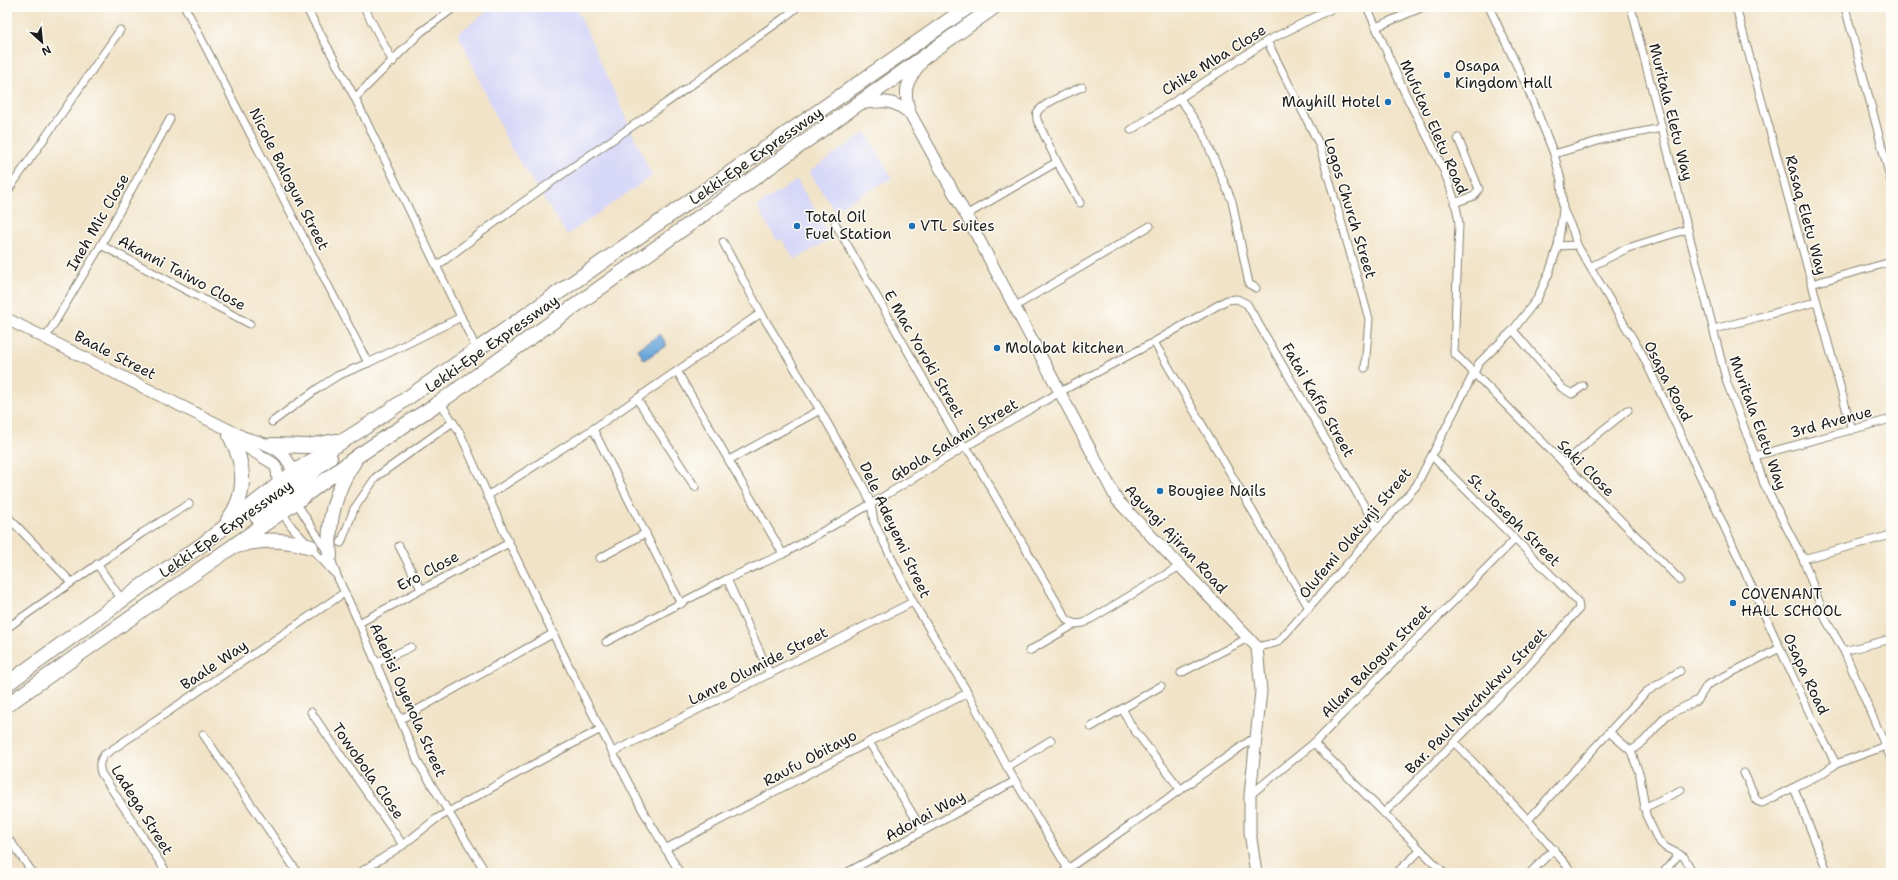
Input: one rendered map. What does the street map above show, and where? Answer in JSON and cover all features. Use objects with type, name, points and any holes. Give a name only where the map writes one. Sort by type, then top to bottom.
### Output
[{"type":"highway","name":"Lekki-Epe Expressway","points":[[294,472],[373,422],[968,7]]},
{"type":"highway","name":"Lekki-Epe Expressway","points":[[7,705],[281,511],[296,495],[440,402],[994,7]]},
{"type":"highway","points":[[296,495],[321,464],[406,405],[416,392]]},
{"type":"highway","points":[[272,445],[308,446],[324,444],[344,439],[373,422]]},
{"type":"highway","points":[[203,544],[225,524],[236,510],[240,498],[242,486],[241,462],[230,436]]},
{"type":"highway","points":[[330,556],[330,527],[337,495],[345,475],[359,455]]},
{"type":"highway","points":[[126,621],[143,602],[271,506],[279,489],[294,472]]},
{"type":"highway","name":"Lekki-Epe Expressway","points":[[7,684],[122,600],[279,489]]},
{"type":"highway","points":[[217,556],[236,546],[253,541],[271,540],[311,547]]},
{"type":"street","name":"Nicole Balogun Street","points":[[185,7],[368,363]]},
{"type":"street","points":[[306,7],[355,98],[477,350]]},
{"type":"street","points":[[364,7],[393,62]]},
{"type":"street","points":[[355,98],[393,62],[404,47],[421,32],[455,7]]},
{"type":"street","points":[[437,266],[553,181],[784,18],[797,7]]},
{"type":"street","name":"Chike Mba Close","points":[[1131,130],[1267,40],[1335,7]]},
{"type":"street","name":"Mufutau Eletu Road","points":[[1367,7],[1404,91],[1445,174],[1454,203],[1459,223],[1454,353],[1474,372]]},
{"type":"street","points":[[1376,28],[1423,7]]},
{"type":"street","name":"Osapa Road","points":[[1489,7],[1528,89],[1554,154],[1561,180],[1563,209],[1573,231],[1577,245],[1642,354],[1810,714],[1836,764]]},
{"type":"street","name":"Muritala Eletu Way","points":[[1631,7],[1727,383],[1756,456],[1764,484],[1803,560],[1826,620],[1844,651],[1888,744],[1891,760]]},
{"type":"street","name":"Rasaq Eletu Way","points":[[1736,7],[1852,430]]},
{"type":"street","points":[[1845,7],[1891,181]]},
{"type":"street","points":[[7,191],[120,30]]},
{"type":"street","name":"Logos Church Street","points":[[1267,40],[1319,144],[1369,319],[1364,368]]},
{"type":"street","points":[[911,115],[905,100],[909,82],[914,72],[932,51]]},
{"type":"street","points":[[1080,202],[1057,162],[1037,120],[1036,113],[1040,108],[1050,102],[1082,87]]},
{"type":"street","points":[[1179,97],[1202,131],[1232,202],[1249,284],[1256,288]]},
{"type":"street","points":[[859,104],[881,100],[891,102],[900,105],[911,115]]},
{"type":"street","name":"Agungi Ajiran Road","points":[[911,115],[966,215],[1117,500],[1257,648]]},
{"type":"street","name":"Ineh Mic Close","points":[[46,337],[101,245],[170,119]]},
{"type":"street","points":[[1554,154],[1605,139],[1662,128]]},
{"type":"street","points":[[1454,203],[1474,196],[1479,189],[1458,138]]},
{"type":"street","points":[[966,215],[1057,162]]},
{"type":"street","name":"Olufemi Olatunji Street","points":[[1257,648],[1275,643],[1309,608],[1377,528],[1398,508],[1416,486],[1479,363],[1513,330],[1537,299],[1549,274],[1558,246],[1563,209]]},
{"type":"street","name":"E Mac Yoroki Street","points":[[835,223],[956,436],[971,454],[1067,620],[1075,624]]},
{"type":"street","points":[[1014,307],[1150,226]]},
{"type":"street","points":[[1590,268],[1628,248],[1688,229]]},
{"type":"street","name":"Dele Adeyemi Street","points":[[723,242],[761,313],[820,410],[871,504],[874,522],[913,602],[968,693],[1065,871]]},
{"type":"street","name":"Akanni Taiwo Close","points":[[101,245],[250,324]]},
{"type":"street","points":[[1558,246],[1577,245]]},
{"type":"street","points":[[1811,284],[1891,262]]},
{"type":"street","name":"Fatai Kaffo Street","points":[[1226,300],[1237,299],[1247,304],[1377,528]]},
{"type":"street","name":"Gbola Salami Street","points":[[606,642],[727,579],[783,554],[871,504],[1060,392],[1154,342],[1226,300]]},
{"type":"street","points":[[1714,329],[1816,302]]},
{"type":"street","points":[[487,496],[594,429],[761,313]]},
{"type":"street","points":[[272,422],[337,376],[368,363],[461,317]]},
{"type":"street","name":"Baale Street","points":[[7,318],[208,419]]},
{"type":"street","points":[[1513,330],[1562,388],[1572,394],[1583,386]]},
{"type":"street","points":[[1154,342],[1309,608]]},
{"type":"street","points":[[677,371],[783,554]]},
{"type":"street","name":"Saki Close","points":[[1474,372],[1680,580]]},
{"type":"street","points":[[637,399],[695,487]]},
{"type":"street","points":[[440,402],[460,433],[509,543],[601,729],[676,872]]},
{"type":"street","points":[[729,460],[820,410]]},
{"type":"street","points":[[1564,464],[1594,437],[1628,410]]},
{"type":"street","points":[[208,419],[230,436],[274,464],[277,470],[281,511],[292,527],[337,576]]},
{"type":"street","points":[[208,419],[244,437],[272,445],[282,454],[294,472],[296,495]]},
{"type":"street","name":"3rd Avenue","points":[[1756,456],[1891,419]]},
{"type":"street","points":[[342,543],[354,509],[376,477],[453,422]]},
{"type":"street","points":[[594,429],[681,604]]},
{"type":"street","name":"St. Joseph Street","points":[[1432,456],[1578,602]]},
{"type":"street","name":"Adebisi Oyenola Street","points":[[296,495],[330,556],[344,593],[359,624],[419,764],[486,873]]},
{"type":"street","points":[[7,628],[97,564],[165,518],[189,504]]},
{"type":"street","points":[[7,516],[71,582]]},
{"type":"street","points":[[600,558],[646,533]]},
{"type":"street","points":[[1803,560],[1891,535]]},
{"type":"street","name":"Allan Balogun Street","points":[[1250,795],[1314,743],[1514,539]]},
{"type":"street","name":"Ero Close","points":[[359,624],[421,589],[509,543]]},
{"type":"street","points":[[399,546],[421,589]]},
{"type":"street","points":[[97,564],[122,600]]},
{"type":"street","points":[[1029,651],[1075,624],[1084,624],[1180,566]]},
{"type":"street","points":[[727,579],[770,674]]},
{"type":"street","name":"Baale Way","points":[[100,760],[123,742],[344,593]]},
{"type":"street","name":"Lanre Olumide Street","points":[[613,752],[913,602]]},
{"type":"street","name":"Bar. Paul Nwchukwu Street","points":[[1384,813],[1455,743],[1574,615],[1579,609],[1578,602]]},
{"type":"street","points":[[400,719],[554,633]]},
{"type":"street","points":[[1181,673],[1248,638]]},
{"type":"street","points":[[1844,651],[1891,639]]},
{"type":"street","points":[[376,663],[411,647]]},
{"type":"street","points":[[1254,872],[1250,832],[1250,795],[1261,691],[1257,648]]},
{"type":"street","points":[[1631,751],[1644,741],[1666,716],[1698,700],[1707,685],[1780,648]]},
{"type":"street","points":[[1528,820],[1646,692],[1680,671]]},
{"type":"street","points":[[1091,727],[1123,710],[1161,686]]},
{"type":"street","name":"Raufu Obitayo","points":[[665,849],[869,742],[968,693]]},
{"type":"street","points":[[1123,710],[1132,727],[1180,790]]},
{"type":"street","name":"Towobola Close","points":[[312,712],[403,845]]},
{"type":"street","points":[[360,873],[403,845],[436,819],[532,765],[601,729]]},
{"type":"street","points":[[1608,732],[1631,751],[1640,776],[1644,808],[1658,840],[1665,847],[1684,857],[1693,873]]},
{"type":"street","points":[[203,734],[298,873]]},
{"type":"street","points":[[1065,871],[1255,737]]},
{"type":"street","points":[[1007,767],[1051,740]]},
{"type":"street","points":[[869,742],[923,831]]},
{"type":"street","points":[[1314,743],[1444,873]]},
{"type":"street","points":[[1455,743],[1528,820],[1573,873]]},
{"type":"street","points":[[1744,773],[1757,801],[1762,803],[1794,788],[1836,764],[1888,744]]},
{"type":"street","name":"Ladega Street","points":[[100,760],[99,766],[101,773],[167,873]]},
{"type":"street","name":"Adonai Way","points":[[846,873],[1015,781]]},
{"type":"street","points":[[1794,788],[1828,873]]},
{"type":"street","points":[[1644,808],[1681,790]]},
{"type":"street","points":[[11,842],[33,873]]},
{"type":"street","points":[[1530,873],[1554,849]]},
{"type":"street","points":[[1396,873],[1421,850]]},
{"type":"street","points":[[1663,873],[1679,854]]},
{"type":"shaded area","points":[[493,7],[576,7],[652,176],[567,235],[510,147],[458,33]]},
{"type":"shaded area","points":[[866,132],[892,178],[834,210],[809,172]]},
{"type":"shaded area","name":"Total Oil Fuel Station","points":[[797,180],[832,238],[794,260],[782,239],[777,241],[757,206]]},
{"type":"water","points":[[660,334],[667,345],[644,360],[638,349]]},
{"type":"place","name":"Osapa Kingdom Hall","points":[[1447,75]]},
{"type":"place","name":"Mayhill Hotel","points":[[1388,102]]},
{"type":"place","name":"Total Oil Fuel Station","points":[[797,226]]},
{"type":"place","name":"VTL Suites","points":[[912,226]]},
{"type":"place","name":"Molabat kitchen","points":[[997,348]]},
{"type":"place","name":"Bougiee Nails","points":[[1160,491]]},
{"type":"place","name":"COVENANT HALL SCHOOL","points":[[1733,603]]}]
